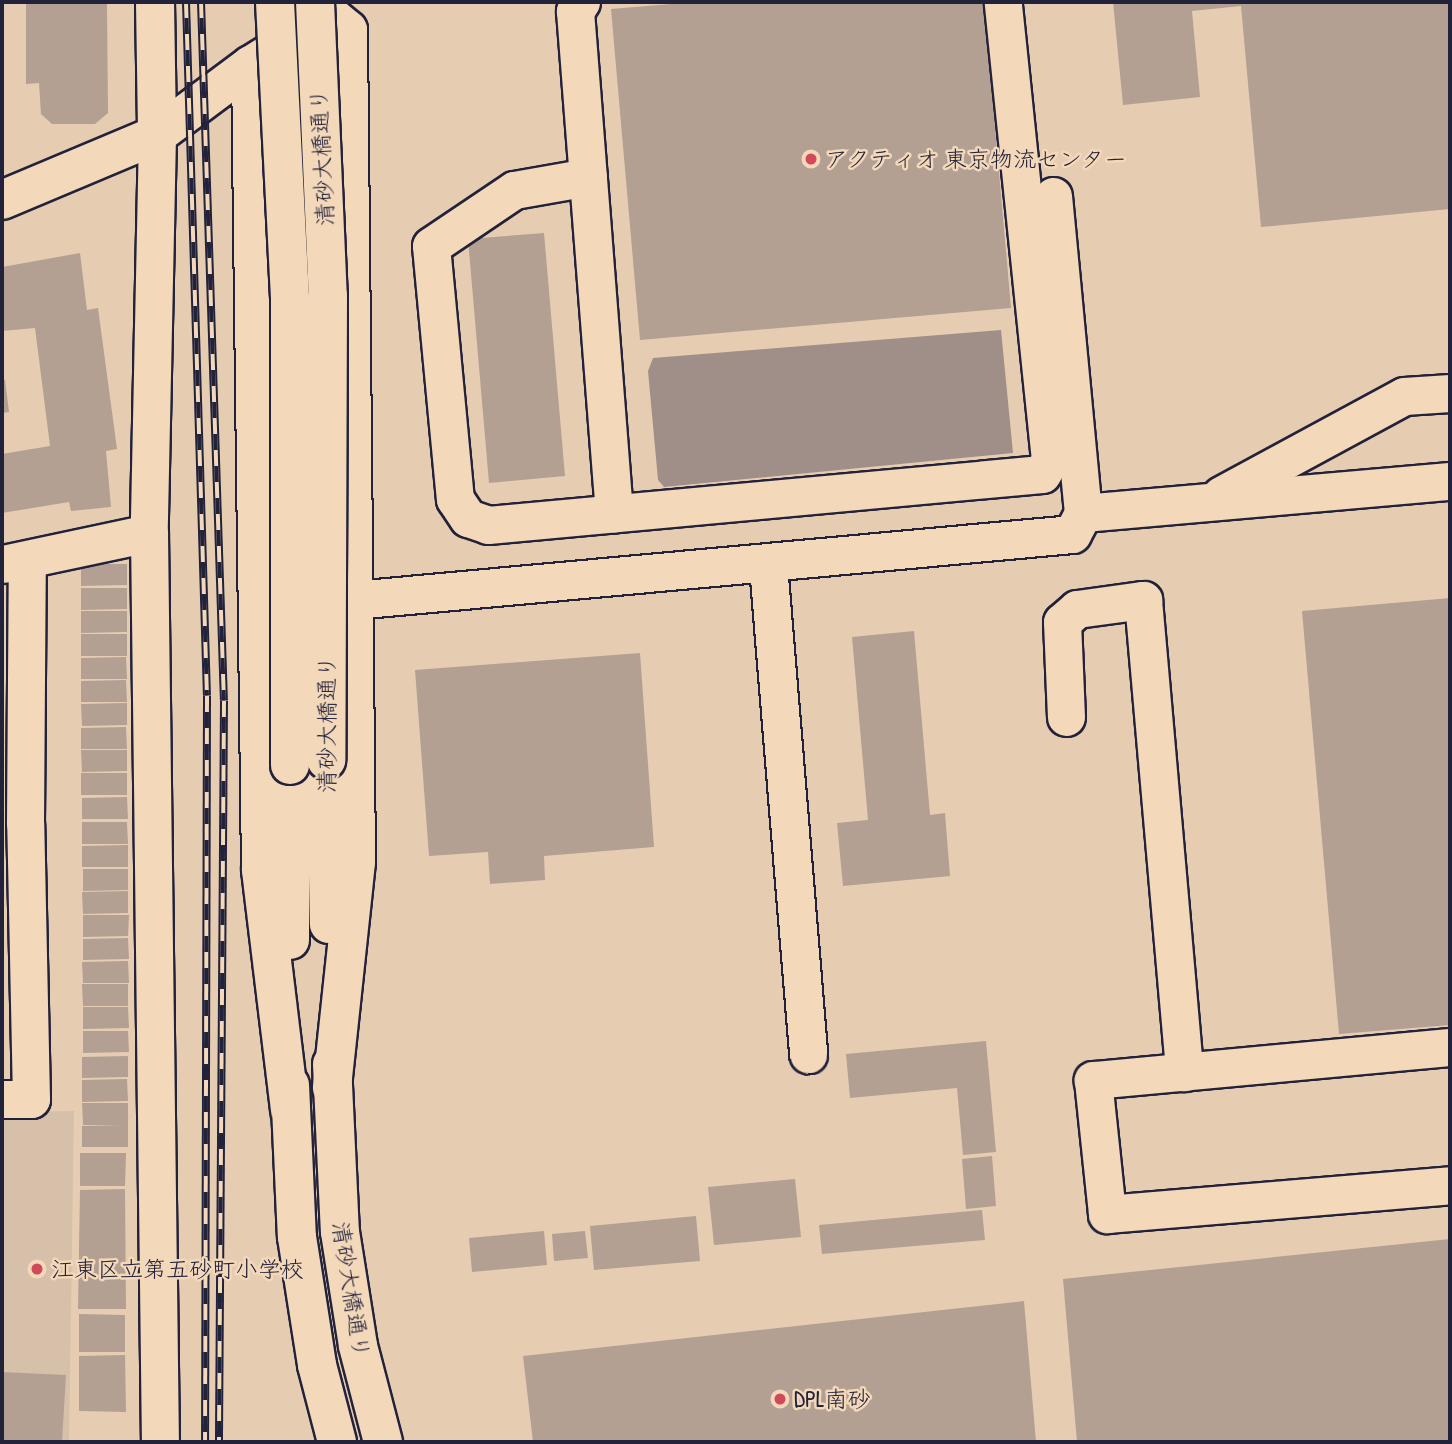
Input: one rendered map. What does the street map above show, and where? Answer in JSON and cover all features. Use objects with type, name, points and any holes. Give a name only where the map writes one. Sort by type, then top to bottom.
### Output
[{"type":"main road","points":[[155,2],[157,135]]},
{"type":"main road","name":"清砂大橋通り","points":[[275,2],[290,298],[308,763],[340,1232],[358,1346],[383,1442]]},
{"type":"main road","name":"清砂大橋通り","points":[[315,2],[328,296],[290,1110],[297,1237],[317,1365],[337,1442]]},
{"type":"main road","points":[[2,200],[157,135],[251,65],[318,23],[335,19],[348,30],[356,862],[332,1088]]},
{"type":"main road","points":[[251,65],[261,870],[290,1110]]},
{"type":"street","points":[[581,2],[575,10],[614,513]]},
{"type":"street","points":[[588,177],[514,190],[431,246],[454,499],[468,519],[488,525],[1042,474],[1050,460],[1003,2]]},
{"type":"street","points":[[157,135],[149,533],[160,1442]]},
{"type":"street","points":[[354,600],[768,565],[1072,534],[1083,513],[1053,196]]},
{"type":"street","points":[[1208,502],[1404,396],[1450,393]]},
{"type":"street","points":[[1083,513],[1450,481]]},
{"type":"street","points":[[2,1099],[31,1099],[13,823],[14,562],[149,533]]},
{"type":"street","points":[[768,565],[808,1054]]},
{"type":"street","points":[[1066,717],[1062,622],[1077,609],[1143,600],[1184,1072]]},
{"type":"street","points":[[1450,1047],[1093,1080],[1107,1214],[1450,1185]]},
{"type":"shaded area","points":[[1001,330],[1013,453],[664,487],[658,480],[648,371],[653,358]]},
{"type":"shaded area","name":"江東区立第五砂町小学校","points":[[74,1111],[69,1442],[2,1442],[2,1112]]},
{"type":"building","points":[[26,2],[107,2],[108,113],[95,124],[52,124],[41,114],[39,83],[26,84]]},
{"type":"building","name":"アクティオ 東京物流センター","points":[[694,2],[984,2],[1011,308],[640,340],[611,9]]},
{"type":"building","points":[[1113,2],[1450,2],[1450,209],[1261,227],[1241,6],[1192,11],[1200,97],[1123,105]]},
{"type":"building","points":[[544,233],[565,476],[489,483],[468,239]]},
{"type":"building","points":[[80,253],[87,310],[98,308],[117,449],[106,451],[111,507],[71,511],[69,502],[2,513],[2,454],[50,446],[35,328],[2,331],[2,267]]},
{"type":"building","points":[[2,380],[5,380],[9,412],[2,413]]},
{"type":"building","points":[[81,564],[127,564],[127,585],[81,586]]},
{"type":"building","points":[[81,588],[127,588],[127,609],[81,610]]},
{"type":"building","points":[[1450,598],[1450,1025],[1339,1034],[1302,611]]},
{"type":"building","points":[[81,611],[127,611],[127,632],[81,633]]},
{"type":"building","points":[[914,631],[930,815],[945,813],[950,876],[843,886],[837,823],[868,820],[852,637]]},
{"type":"building","points":[[81,634],[127,634],[127,656],[81,656]]},
{"type":"building","points":[[640,653],[654,847],[544,856],[545,880],[490,884],[488,852],[429,856],[415,670]]},
{"type":"building","points":[[126,657],[127,679],[81,679],[81,658]]},
{"type":"building","points":[[126,680],[127,702],[81,702],[81,681]]},
{"type":"building","points":[[127,703],[127,725],[82,726],[81,704]]},
{"type":"building","points":[[126,727],[127,749],[81,749],[81,728]]},
{"type":"building","points":[[81,750],[127,750],[127,771],[82,772]]},
{"type":"building","points":[[81,773],[127,773],[127,795],[81,795]]},
{"type":"building","points":[[127,797],[128,819],[82,819],[82,798]]},
{"type":"building","points":[[82,822],[127,822],[128,844],[82,844]]},
{"type":"building","points":[[128,845],[128,867],[82,867],[82,846]]},
{"type":"building","points":[[83,869],[128,869],[128,890],[83,891]]},
{"type":"building","points":[[128,891],[128,913],[83,914],[82,892]]},
{"type":"building","points":[[83,915],[129,915],[128,936],[83,937]]},
{"type":"building","points":[[128,938],[129,959],[83,960],[83,939]]},
{"type":"building","points":[[128,961],[129,983],[83,983],[82,962]]},
{"type":"building","points":[[82,984],[128,984],[128,1006],[83,1006]]},
{"type":"building","points":[[83,1007],[128,1007],[129,1028],[83,1029]]},
{"type":"building","points":[[83,1031],[128,1031],[129,1052],[83,1053]]},
{"type":"building","points":[[986,1041],[996,1152],[963,1155],[957,1088],[850,1098],[846,1054]]},
{"type":"building","points":[[128,1056],[128,1077],[82,1078],[82,1057]]},
{"type":"building","points":[[127,1079],[128,1101],[82,1102],[82,1080]]},
{"type":"building","points":[[82,1103],[128,1103],[128,1147],[82,1147],[82,1126],[121,1125],[83,1125]]},
{"type":"building","points":[[80,1153],[126,1153],[125,1186],[80,1186]]},
{"type":"building","points":[[992,1156],[996,1206],[966,1209],[962,1159]]},
{"type":"building","points":[[795,1179],[801,1237],[714,1245],[708,1187]]},
{"type":"building","points":[[125,1189],[126,1309],[78,1309],[80,1190]]},
{"type":"building","points":[[982,1210],[985,1240],[822,1254],[819,1225]]},
{"type":"building","points":[[696,1216],[700,1261],[594,1270],[590,1226]]},
{"type":"building","points":[[544,1231],[547,1265],[472,1272],[469,1238]]},
{"type":"building","points":[[585,1231],[588,1258],[554,1261],[552,1234]]},
{"type":"building","points":[[1450,1239],[1450,1442],[1077,1442],[1063,1279]]},
{"type":"building","name":"DPL南砂","points":[[1024,1301],[1036,1442],[533,1442],[523,1356]]},
{"type":"building","points":[[79,1314],[125,1315],[125,1352],[79,1352]]},
{"type":"building","points":[[125,1355],[126,1412],[79,1411],[79,1356]]},
{"type":"building","points":[[2,1372],[66,1375],[62,1442],[2,1442]]},
{"type":"railway","points":[[186,2],[207,696],[205,1442]]},
{"type":"railway","points":[[201,2],[224,701],[219,1442]]},
{"type":"place","name":"アクティオ 東京物流センター","points":[[811,159]]},
{"type":"place","name":"江東区立第五砂町小学校","points":[[37,1269]]},
{"type":"place","name":"DPL南砂","points":[[780,1399]]}]
